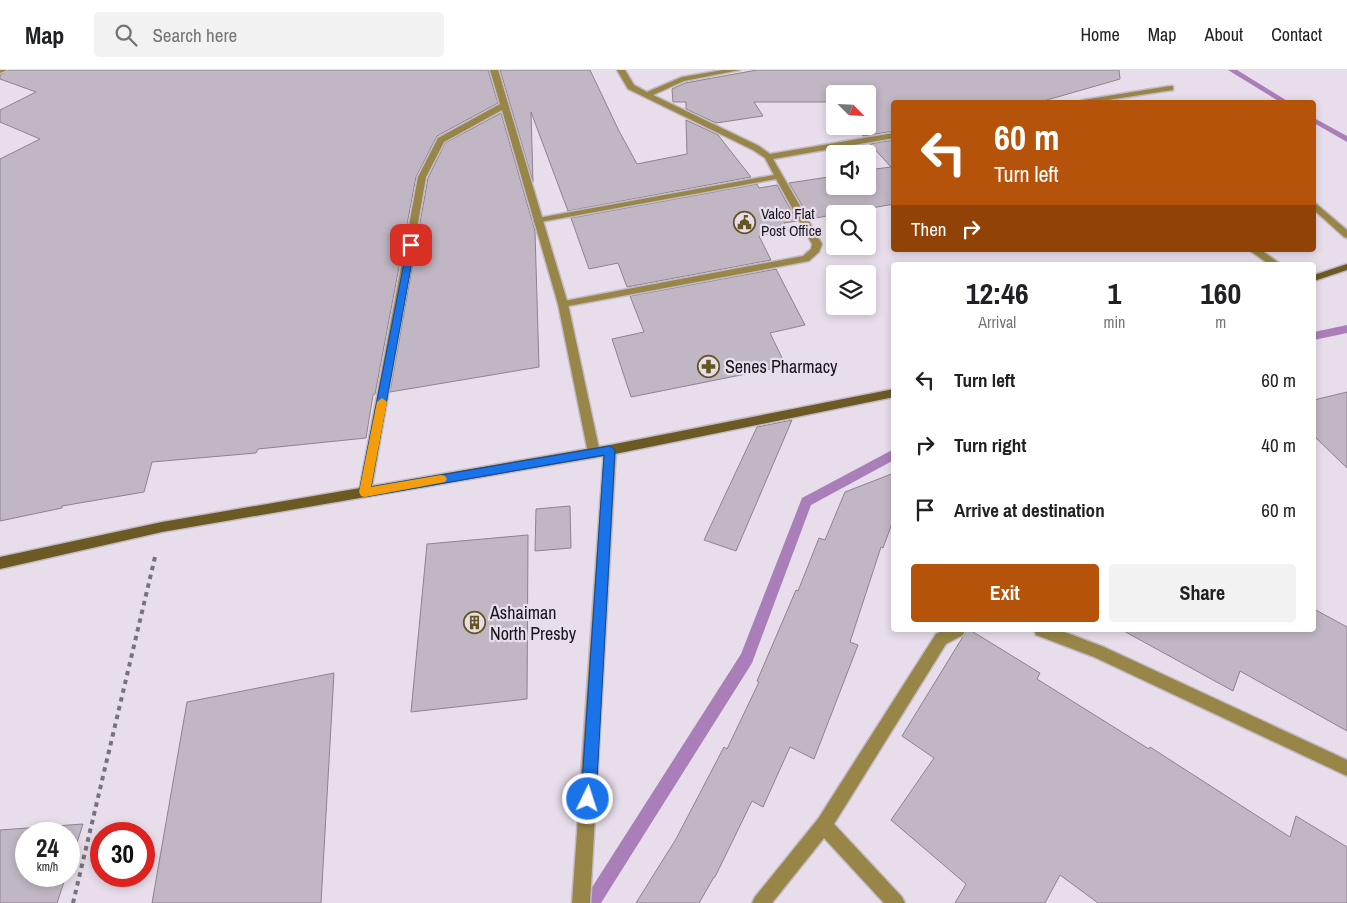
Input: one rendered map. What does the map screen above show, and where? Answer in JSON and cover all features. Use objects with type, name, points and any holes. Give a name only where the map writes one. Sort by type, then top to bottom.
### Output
[{"type":"main road","points":[[1316,277],[1347,267]]},
{"type":"main road","points":[[0,563],[162,527],[594,453],[891,394]]},
{"type":"street","points":[[494,70],[506,105],[563,304],[594,453]]},
{"type":"street","points":[[563,304],[806,259],[816,250],[817,244],[768,156],[756,148],[649,94],[631,87],[621,70]]},
{"type":"street","points":[[649,94],[682,78],[736,70]]},
{"type":"street","points":[[1095,100],[1170,88]]},
{"type":"street","points":[[365,492],[422,177],[441,140],[506,105]]},
{"type":"street","points":[[768,156],[891,136]]},
{"type":"street","points":[[538,221],[780,176]]},
{"type":"street","points":[[1316,207],[1347,235]]},
{"type":"street","points":[[1257,252],[1272,262]]},
{"type":"street","points":[[581,903],[610,450]]},
{"type":"street","points":[[761,903],[824,825],[941,639],[954,632]]},
{"type":"street","points":[[1046,632],[1099,652],[1347,768]]},
{"type":"street","points":[[824,825],[896,903]]},
{"type":"path","points":[[73,903],[162,527]]},
{"type":"building","points":[[9,70],[488,70],[498,103],[437,136],[416,177],[366,438],[258,449],[256,453],[152,462],[144,492],[62,506],[62,508],[0,521],[0,159],[40,139],[0,122],[0,110],[36,92],[0,79],[0,75]]},
{"type":"building","points":[[500,70],[590,70],[637,164],[687,154],[686,120],[718,135],[751,177],[568,211],[531,112],[533,182]]},
{"type":"building","points":[[757,70],[1119,70],[1120,79],[1047,100],[891,100],[891,131],[876,134],[876,85],[826,85],[826,102],[754,102],[763,116],[716,123],[686,109],[686,102],[673,102],[672,89],[685,83]]},
{"type":"building","points":[[501,113],[535,231],[539,367],[390,392],[428,178],[445,143]]},
{"type":"building","points":[[891,140],[891,167],[876,151],[876,145],[871,145]]},
{"type":"building","points":[[891,167],[891,205],[876,207],[876,205],[826,205],[826,216],[810,219],[789,183],[826,177],[826,195],[876,195],[876,169]]},
{"type":"building","points":[[757,184],[759,188],[777,185],[797,221],[784,223],[789,230],[759,236],[771,260],[627,287],[618,263],[589,269],[571,218]]},
{"type":"building","points":[[776,269],[805,325],[770,333],[786,366],[631,397],[612,339],[644,332],[630,296]]},
{"type":"building","points":[[1347,392],[1347,468],[1316,438],[1316,400]]},
{"type":"building","points":[[792,420],[736,551],[704,540],[757,427]]},
{"type":"building","points":[[891,474],[891,526],[883,548],[881,547],[850,642],[858,645],[814,759],[790,747],[763,807],[752,801],[715,877],[699,903],[636,903],[676,839],[724,747],[727,749],[759,682],[757,681],[796,590],[798,591],[819,538],[825,540],[845,492]]},
{"type":"building","points":[[570,506],[571,548],[535,551],[536,509]]},
{"type":"building","name":"Ashaiman North Presby","points":[[528,535],[527,699],[411,712],[427,544]]},
{"type":"building","points":[[1316,610],[1347,627],[1347,731],[1240,671],[1233,691],[1126,632],[1316,632]]},
{"type":"building","points":[[966,632],[973,632],[1040,673],[1037,679],[1149,749],[1150,747],[1290,837],[1296,816],[1347,847],[1347,903],[1098,903],[1060,875],[1045,903],[955,903],[966,884],[891,820],[934,758],[902,736]]},
{"type":"building","points":[[334,673],[321,903],[152,903],[187,702]]},
{"type":"building","points":[[15,829],[15,887],[62,887],[57,903],[0,903],[0,830]]},
{"type":"waterway","points":[[1232,70],[1282,100]]},
{"type":"waterway","points":[[1316,121],[1347,140]]},
{"type":"waterway","points":[[1316,336],[1347,329]]},
{"type":"waterway","points":[[591,903],[747,658],[806,502],[891,456]]},
{"type":"slow traffic","points":[[382,402],[365,492],[441,479]]},
{"type":"place","name":"Valco Flat Post Office","points":[[745,222]]},
{"type":"place","name":"Senes Pharmacy","points":[[709,366]]},
{"type":"place","name":"Ashaiman North Presby","points":[[474,622]]},
{"type":"route","points":[[411,245],[365,492],[610,450],[588,799]]}]
